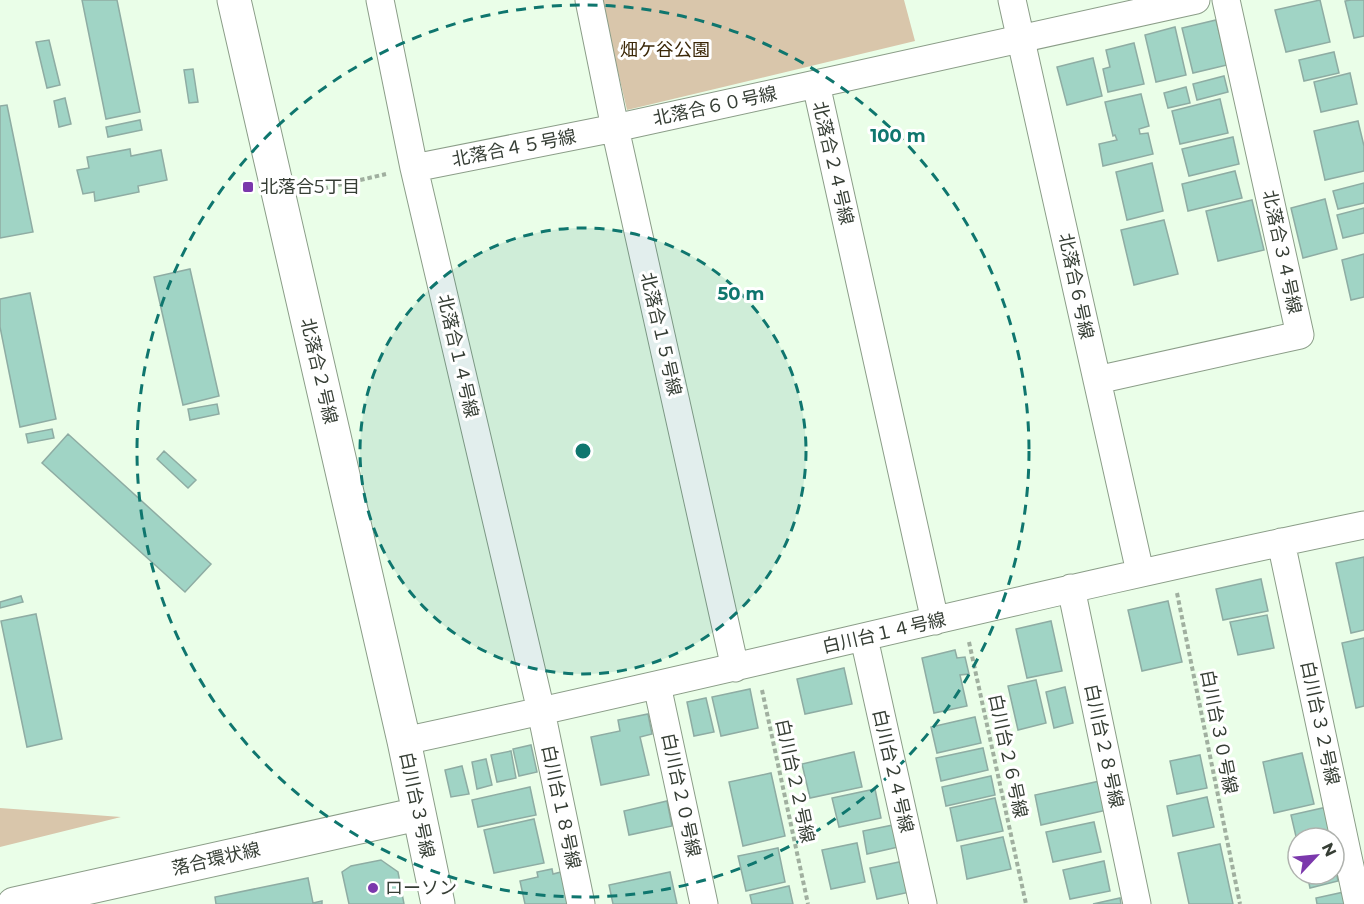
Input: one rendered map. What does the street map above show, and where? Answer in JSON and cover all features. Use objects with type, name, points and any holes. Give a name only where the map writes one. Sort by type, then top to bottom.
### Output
[{"type":"street","name":"北落合２号線","points":[[234,0],[404,741]]},
{"type":"street","name":"北落合１４号線","points":[[380,0],[414,168],[541,711]]},
{"type":"street","name":"北落合１５号線","points":[[589,0],[615,128],[745,665]]},
{"type":"street","name":"北落合６号線","points":[[1012,0],[1140,572]]},
{"type":"street","name":"北落合２４号線","points":[[935,621],[816,84],[1196,0]]},
{"type":"street","name":"北落合３４号線","points":[[1097,380],[1300,335],[1226,0]]},
{"type":"street","name":"北落合６０号線","points":[[615,128],[816,84]]},
{"type":"street","name":"北落合４５号線","points":[[414,168],[615,128]]},
{"type":"street","name":"白川台１４号線","points":[[404,741],[864,639],[1140,572],[1364,525]]},
{"type":"street","name":"白川台３２号線","points":[[1281,542],[1359,904]]},
{"type":"street","name":"白川台２８号線","points":[[1071,588],[1137,904]]},
{"type":"street","name":"白川台２４号線","points":[[864,639],[922,904]]},
{"type":"street","name":"白川台２０号線","points":[[657,685],[704,904]]},
{"type":"street","name":"白川台１８号線","points":[[541,711],[581,904]]},
{"type":"street","name":"白川台３号線","points":[[404,741],[438,904]]},
{"type":"street","name":"落合環状線","points":[[14,904],[418,814]]},
{"type":"path","points":[[279,199],[414,168]]},
{"type":"path","name":"白川台３０号線","points":[[1172,566],[1240,904]]},
{"type":"path","name":"白川台２６号線","points":[[963,615],[1026,904]]},
{"type":"path","name":"白川台２２号線","points":[[745,665],[808,904]]},
{"type":"green space","name":"畑ケ谷公園","points":[[601,0],[904,0],[915,41],[627,110]]},
{"type":"green space","points":[[0,808],[121,817],[0,847]]},
{"type":"building","points":[[82,0],[117,0],[140,112],[106,119]]},
{"type":"building","points":[[1320,0],[1330,42],[1286,52],[1275,10]]},
{"type":"building","points":[[1364,0],[1364,36],[1354,38],[1345,1]]},
{"type":"building","points":[[1216,20],[1227,65],[1193,73],[1182,28]]},
{"type":"building","points":[[1175,27],[1186,75],[1156,82],[1145,35]]},
{"type":"building","points":[[49,40],[60,85],[47,88],[36,42]]},
{"type":"building","points":[[1134,43],[1144,84],[1108,92],[1103,69],[1110,67],[1106,50]]},
{"type":"building","points":[[1334,52],[1339,73],[1304,81],[1299,60]]},
{"type":"building","points":[[1093,58],[1102,96],[1067,105],[1057,67]]},
{"type":"building","points":[[193,69],[198,102],[189,103],[184,70]]},
{"type":"building","points":[[1350,73],[1357,104],[1321,112],[1314,82]]},
{"type":"building","points":[[1224,76],[1228,92],[1197,100],[1193,84]]},
{"type":"building","points":[[1186,87],[1190,103],[1168,108],[1164,93]]},
{"type":"building","points":[[1141,94],[1149,126],[1139,129],[1140,134],[1148,133],[1153,154],[1103,166],[1099,144],[1117,140],[1115,135],[1113,136],[1105,102]]},
{"type":"building","points":[[65,98],[71,124],[59,127],[54,101]]},
{"type":"building","points":[[1220,99],[1228,133],[1180,144],[1172,111]]},
{"type":"building","points":[[7,105],[33,232],[0,238],[0,106]]},
{"type":"building","points":[[140,120],[142,130],[108,137],[106,127]]},
{"type":"building","points":[[1358,121],[1364,146],[1364,171],[1325,180],[1314,131]]},
{"type":"building","points":[[1233,137],[1239,164],[1189,176],[1182,149]]},
{"type":"building","points":[[130,149],[131,156],[161,150],[167,180],[138,186],[139,192],[95,201],[94,192],[83,194],[77,170],[89,168],[87,157]]},
{"type":"building","points":[[1152,163],[1163,211],[1127,220],[1116,172]]},
{"type":"building","points":[[1235,171],[1242,198],[1188,211],[1182,184]]},
{"type":"building","points":[[1364,183],[1364,203],[1338,209],[1333,191]]},
{"type":"building","points":[[1325,199],[1337,249],[1303,258],[1291,208]]},
{"type":"building","points":[[1252,200],[1264,250],[1218,261],[1206,211]]},
{"type":"building","points":[[1364,208],[1364,233],[1343,238],[1337,215]]},
{"type":"building","points":[[1164,220],[1178,274],[1134,285],[1121,230]]},
{"type":"building","points":[[1364,254],[1364,297],[1351,300],[1342,260]]},
{"type":"building","points":[[190,269],[219,396],[183,405],[154,277]]},
{"type":"building","points":[[30,293],[56,419],[20,427],[0,327],[0,299]]},
{"type":"building","points":[[217,404],[219,414],[190,420],[188,409]]},
{"type":"building","points":[[52,429],[54,438],[28,443],[26,434]]},
{"type":"building","points":[[68,434],[211,564],[185,592],[42,463]]},
{"type":"building","points":[[164,451],[196,480],[188,488],[157,459]]},
{"type":"building","points":[[1364,557],[1364,630],[1351,633],[1336,563]]},
{"type":"building","points":[[1261,579],[1268,611],[1223,620],[1216,589]]},
{"type":"building","points":[[21,596],[23,602],[0,608],[0,602]]},
{"type":"building","points":[[1168,601],[1182,662],[1142,671],[1128,610]]},
{"type":"building","points":[[36,614],[62,739],[27,747],[1,621]]},
{"type":"building","points":[[1267,615],[1274,648],[1238,655],[1230,622]]},
{"type":"building","points":[[1051,621],[1062,671],[1027,678],[1016,629]]},
{"type":"building","points":[[1364,638],[1364,706],[1356,708],[1342,643]]},
{"type":"building","points":[[955,650],[957,658],[965,657],[969,674],[960,675],[967,706],[934,713],[922,658]]},
{"type":"building","points":[[844,668],[852,704],[805,714],[797,679]]},
{"type":"building","points":[[1036,680],[1046,723],[1018,730],[1008,686]]},
{"type":"building","points":[[1065,687],[1073,723],[1054,728],[1046,692]]},
{"type":"building","points":[[750,689],[758,728],[721,736],[712,697]]},
{"type":"building","points":[[706,698],[714,732],[694,736],[687,702]]},
{"type":"building","points":[[648,714],[652,734],[640,737],[649,775],[601,785],[591,737],[620,731],[618,720]]},
{"type":"building","points":[[975,717],[981,743],[937,753],[931,727]]},
{"type":"building","points":[[531,745],[537,772],[519,776],[513,749]]},
{"type":"building","points":[[983,748],[988,770],[941,781],[936,758]]},
{"type":"building","points":[[511,751],[516,778],[497,782],[491,755]]},
{"type":"building","points":[[854,752],[862,787],[810,798],[802,764]]},
{"type":"building","points":[[1302,753],[1314,804],[1274,813],[1263,762]]},
{"type":"building","points":[[1200,755],[1207,788],[1177,794],[1170,761]]},
{"type":"building","points":[[486,759],[492,785],[477,789],[472,762]]},
{"type":"building","points":[[462,766],[469,794],[451,797],[445,770]]},
{"type":"building","points":[[771,773],[785,836],[743,846],[729,782]]},
{"type":"building","points":[[991,776],[995,795],[946,806],[942,787]]},
{"type":"building","points":[[1100,781],[1107,810],[1041,825],[1035,795]]},
{"type":"building","points":[[530,787],[536,815],[478,827],[472,800]]},
{"type":"building","points":[[875,789],[881,818],[839,827],[832,798]]},
{"type":"building","points":[[1207,797],[1214,827],[1173,836],[1167,806]]},
{"type":"building","points":[[995,798],[1003,831],[957,841],[950,808]]},
{"type":"building","points":[[667,801],[672,826],[629,835],[624,811]]},
{"type":"building","points":[[1327,807],[1331,826],[1294,826],[1291,815]]},
{"type":"building","points":[[534,819],[544,863],[494,873],[484,830]]},
{"type":"building","points":[[1094,822],[1101,852],[1053,862],[1046,832]]},
{"type":"building","points":[[898,824],[903,846],[867,854],[863,831]]},
{"type":"building","points":[[1003,837],[1011,869],[967,879],[961,846]]},
{"type":"building","points":[[857,843],[865,882],[831,889],[822,850]]},
{"type":"building","points":[[1220,844],[1233,904],[1189,904],[1178,853]]},
{"type":"building","points":[[778,848],[785,882],[746,891],[738,856]]},
{"type":"building","name":"ローソン","points":[[381,860],[398,872],[404,904],[349,904],[342,872],[351,866]]},
{"type":"building","points":[[904,861],[910,892],[877,899],[870,868]]},
{"type":"building","points":[[1104,861],[1110,891],[1070,899],[1063,870]]},
{"type":"building","points":[[552,869],[553,874],[561,872],[568,904],[525,904],[520,881],[538,877],[537,872]]},
{"type":"building","points":[[670,872],[677,904],[613,904],[609,885]]},
{"type":"building","points":[[308,878],[313,903],[322,901],[322,904],[216,904],[215,897]]},
{"type":"building","points":[[789,886],[793,904],[752,904],[750,895]]},
{"type":"building","points":[[1344,892],[1347,904],[1317,904],[1316,898]]},
{"type":"building","points":[[1120,898],[1121,904],[1093,904]]},
{"type":"place","name":"北落合5丁目","points":[[248,187]]},
{"type":"place","name":"ローソン","points":[[373,888]]}]
